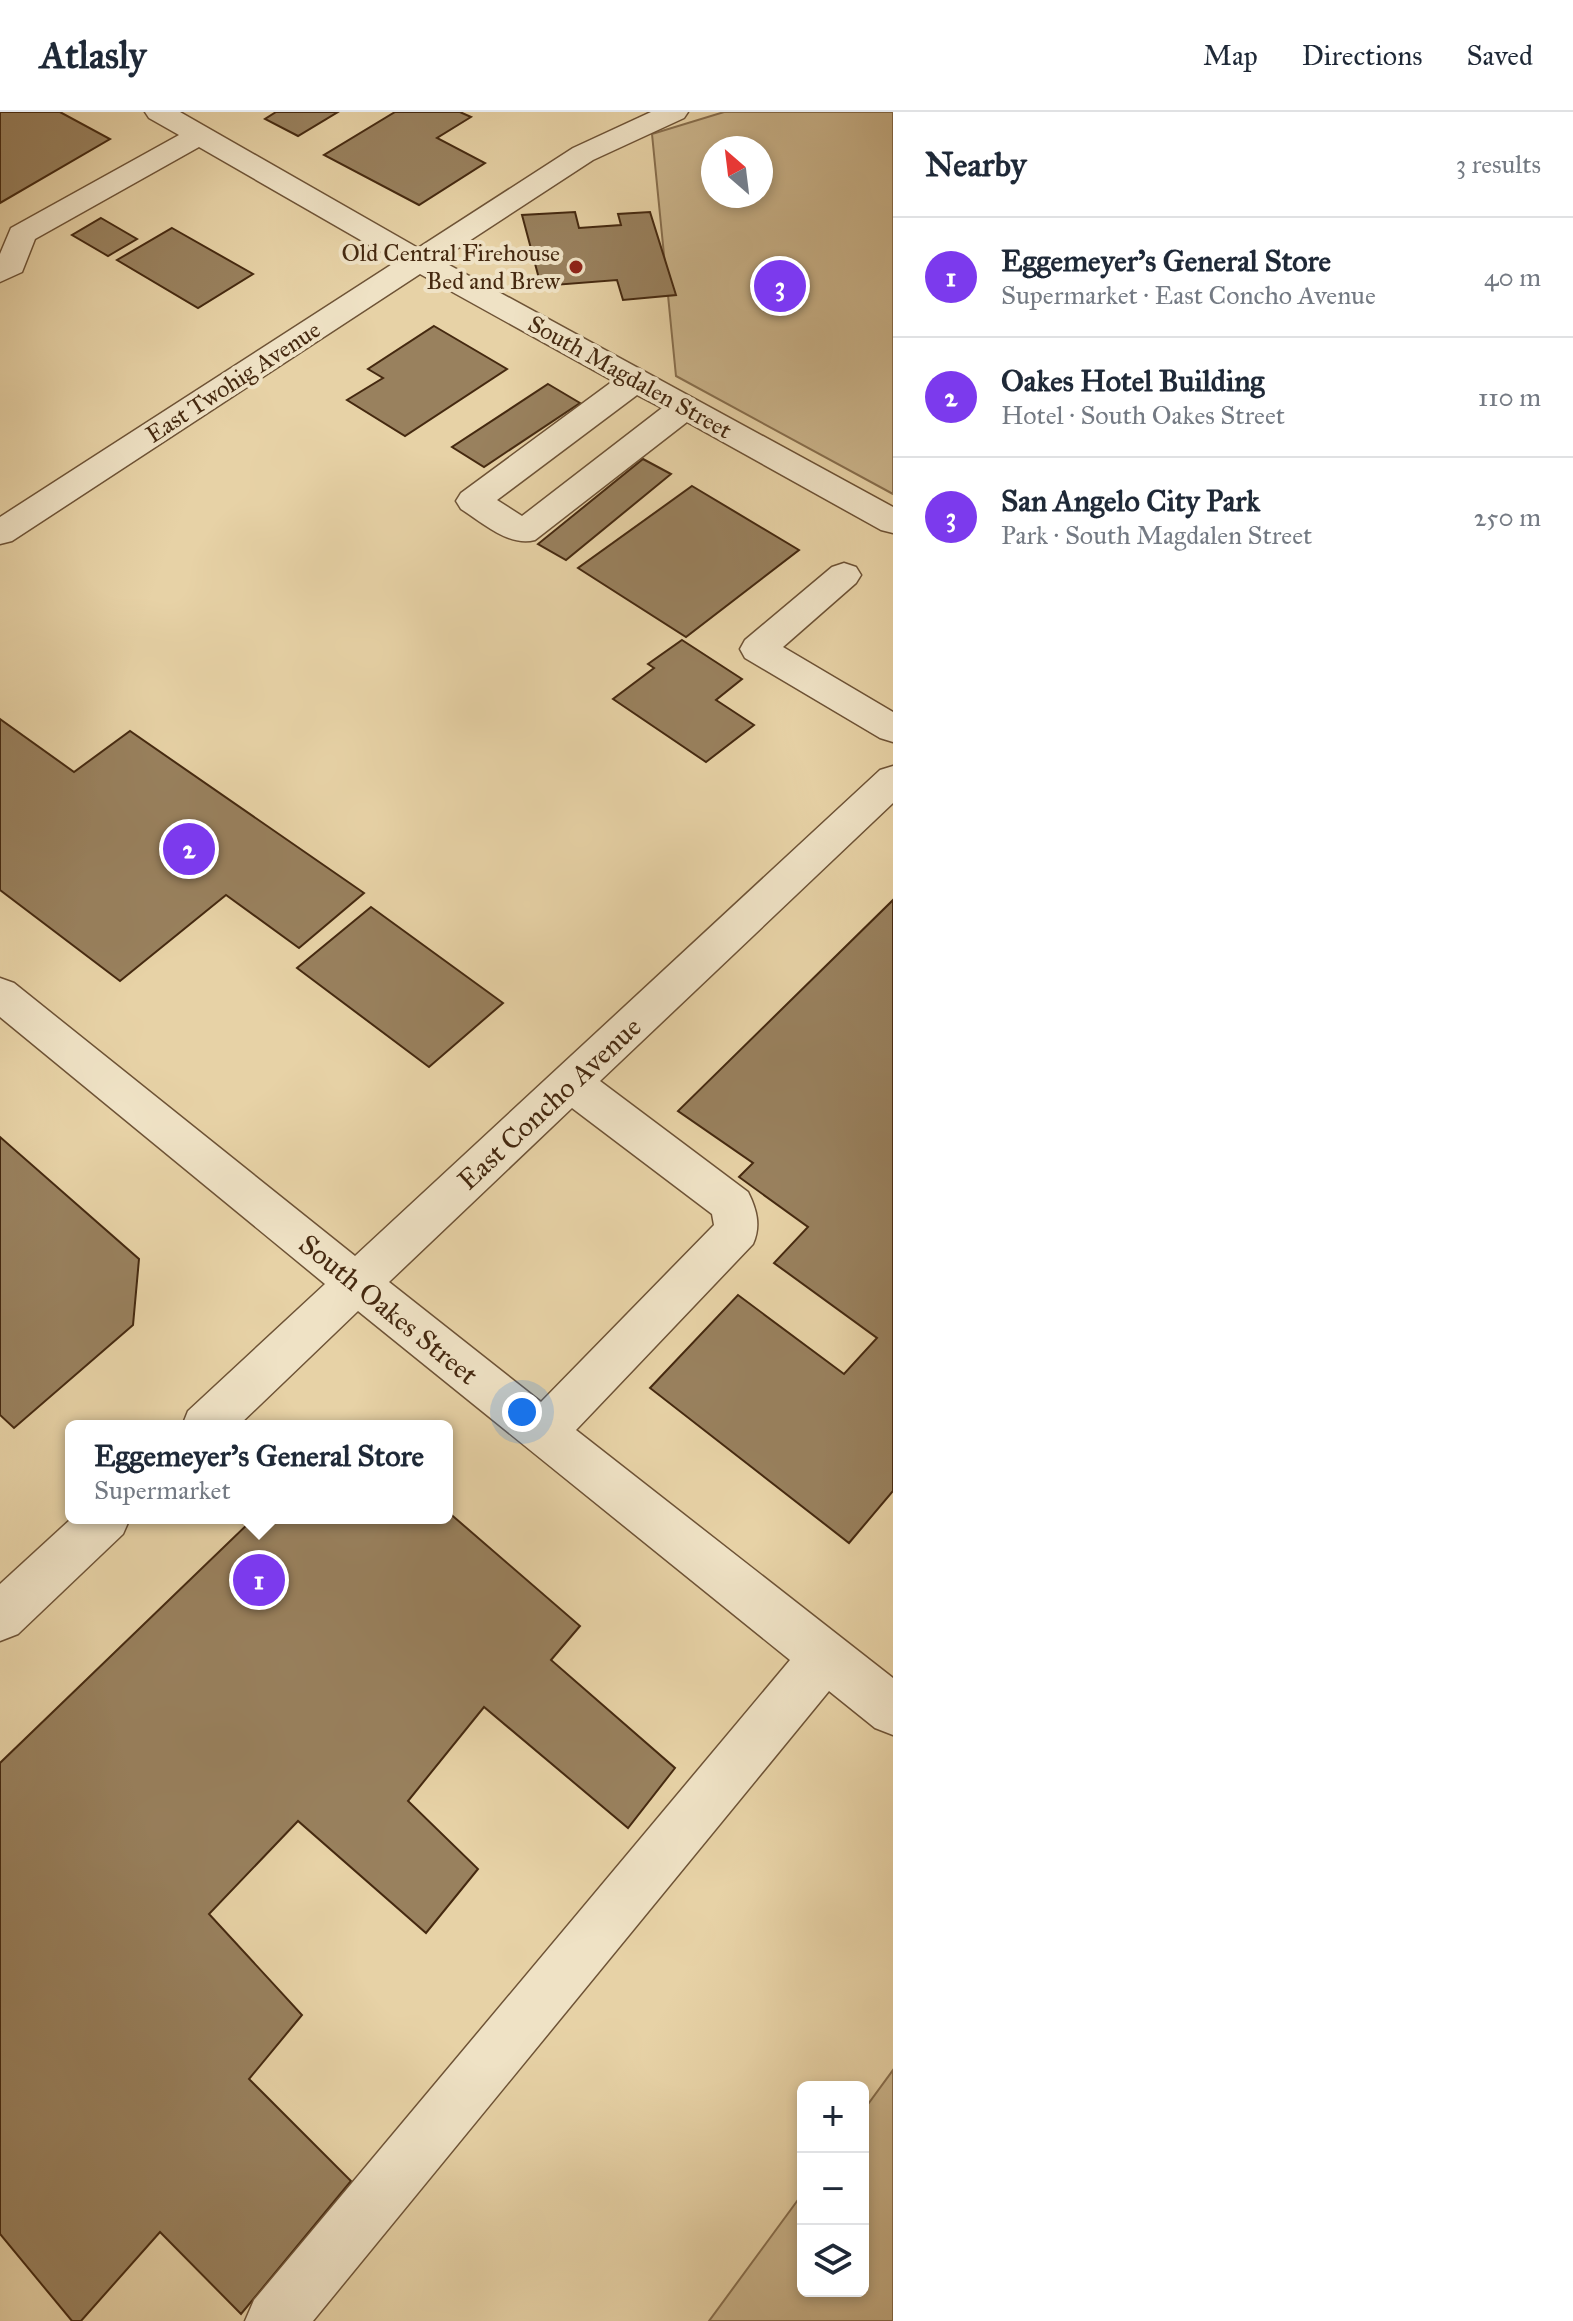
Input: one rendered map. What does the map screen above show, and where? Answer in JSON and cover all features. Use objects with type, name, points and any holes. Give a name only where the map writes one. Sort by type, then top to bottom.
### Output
[{"type":"street","name":"East Twohig Avenue","points":[[0,533],[583,154],[616,123],[674,112]]},
{"type":"street","name":"South Magdalen Street","points":[[162,113],[419,261],[893,522]]},
{"type":"street","points":[[0,273],[11,266],[22,234],[200,135]]},
{"type":"street","points":[[636,380],[473,501],[523,532],[685,407]]},
{"type":"street","points":[[844,575],[758,649],[893,729]]},
{"type":"street","name":"East Concho Avenue","points":[[211,1420],[571,1083],[883,803]]},
{"type":"street","name":"South Oakes Street","points":[[0,994],[357,1284],[893,1710]]},
{"type":"street","points":[[543,1432],[737,1231],[733,1205],[571,1083]]},
{"type":"street","points":[[0,1617],[100,1524]]},
{"type":"street","points":[[275,2321],[826,1656]]},
{"type":"shaded area","points":[[724,112],[893,112],[893,494],[676,376],[652,134]]},
{"type":"shaded area","points":[[893,2070],[893,2321],[709,2321],[797,2201],[797,2297],[869,2297],[869,2103]]},
{"type":"building","points":[[0,112],[60,112],[110,139],[0,203]]},
{"type":"building","points":[[276,112],[338,112],[298,136],[265,119]]},
{"type":"building","points":[[395,112],[460,112],[471,117],[437,138],[485,163],[419,205],[324,155]]},
{"type":"building","points":[[575,212],[579,228],[621,225],[618,214],[650,212],[676,295],[623,300],[617,280],[541,286],[522,215]]},
{"type":"building","points":[[101,218],[137,239],[108,256],[72,235]]},
{"type":"building","points":[[172,228],[253,274],[198,308],[117,260]]},
{"type":"building","points":[[434,326],[507,369],[405,436],[347,400],[383,378],[368,369]]},
{"type":"building","points":[[548,384],[580,403],[484,467],[452,447]]},
{"type":"building","points":[[643,459],[671,474],[566,560],[538,544]]},
{"type":"building","points":[[692,486],[799,550],[686,637],[578,568]]},
{"type":"building","points":[[682,640],[742,679],[716,700],[754,725],[706,762],[613,699],[654,668],[648,664]]},
{"type":"building","points":[[0,719],[74,772],[130,731],[364,893],[299,948],[226,895],[120,981],[0,890]]},
{"type":"building","points":[[893,900],[893,1491],[849,1543],[650,1388],[738,1295],[844,1374],[877,1338],[774,1263],[808,1227],[739,1177],[753,1163],[678,1111]]},
{"type":"building","points":[[371,907],[503,1003],[429,1067],[297,968]]},
{"type":"building","points":[[0,1137],[139,1259],[133,1325],[14,1428],[0,1415]]},
{"type":"building","points":[[453,1516],[580,1626],[551,1660],[675,1768],[628,1828],[484,1707],[408,1801],[478,1869],[426,1933],[298,1821],[209,1914],[302,2015],[249,2079],[351,2181],[241,2314],[160,2232],[81,2321],[72,2321],[0,2234],[0,1763],[248,1524],[453,1524]]},
{"type":"place","name":"Old Central Firehouse Bed and Brew","points":[[576,267]]},
{"type":"place","name":"San Angelo City Park","points":[[780,286]]},
{"type":"place","name":"Oakes Hotel Building","points":[[189,849]]},
{"type":"place","name":"Eggemeyer's General Store","points":[[259,1580]]}]
